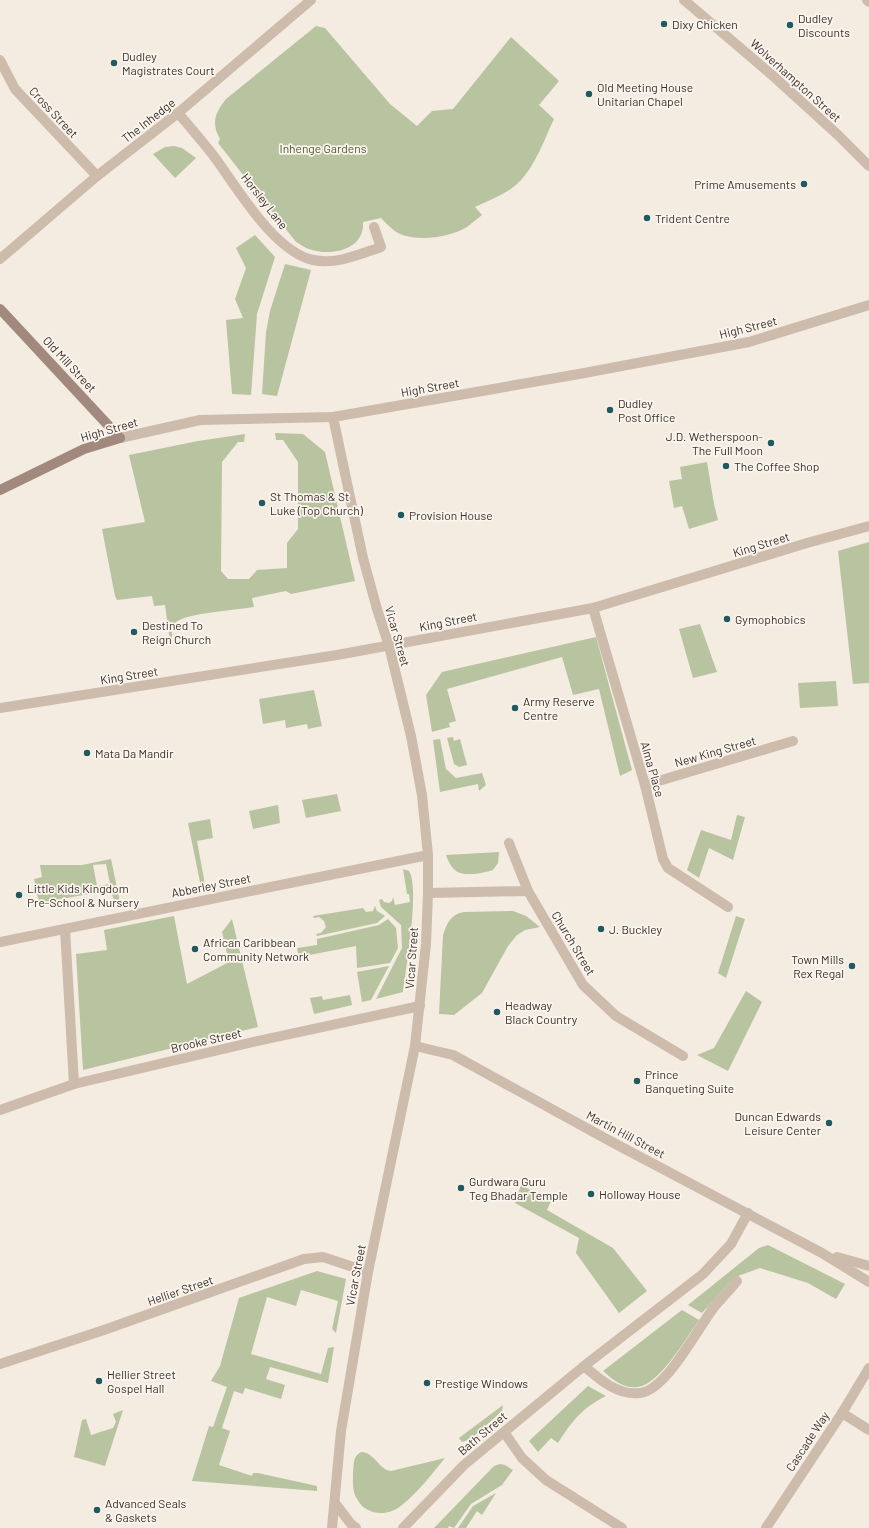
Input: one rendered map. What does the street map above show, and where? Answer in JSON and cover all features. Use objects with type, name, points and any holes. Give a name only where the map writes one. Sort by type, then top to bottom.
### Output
[{"type":"main road","name":"Old Mill Street","points":[[0,309],[120,438]]},
{"type":"main road","name":"High Street","points":[[0,490],[84,449],[120,438]]},
{"type":"street","name":"The Inhedge","points":[[0,259],[97,176],[178,113],[311,0]]},
{"type":"street","name":"Wolverhampton Street","points":[[684,0],[772,75],[838,135],[869,166]]},
{"type":"street","name":"Cross Street","points":[[0,60],[15,88],[97,176]]},
{"type":"street","name":"Horsley Lane","points":[[178,113],[212,154],[261,220],[284,245],[298,254],[313,260],[328,261],[349,258],[381,247],[374,227]]},
{"type":"street","name":"High Street","points":[[120,438],[200,420],[333,417],[579,374],[749,342],[869,305]]},
{"type":"street","name":"Vicar Street","points":[[332,1528],[341,1431],[368,1272],[415,1046],[426,944],[428,893],[428,855],[422,795],[411,736],[389,646],[377,610],[363,558],[333,417]]},
{"type":"street","name":"King Street","points":[[0,708],[179,681],[389,646],[593,608],[800,545],[869,526]]},
{"type":"street","name":"Alma Place","points":[[593,608],[645,785],[663,859],[668,868],[728,908]]},
{"type":"street","name":"New King Street","points":[[645,785],[793,741]]},
{"type":"street","name":"Church Street","points":[[509,843],[528,891],[583,984],[616,1016],[682,1056]]},
{"type":"street","name":"Abberley Street","points":[[0,942],[428,855]]},
{"type":"street","points":[[428,893],[528,891]]},
{"type":"street","points":[[65,928],[74,1084]]},
{"type":"street","name":"Brooke Street","points":[[0,1110],[74,1084],[253,1042],[420,1006]]},
{"type":"street","name":"Martin Hill Street","points":[[415,1046],[453,1055],[822,1253],[869,1282]]},
{"type":"street","name":"Bath Street","points":[[403,1528],[464,1465],[584,1366],[703,1274],[731,1244],[748,1213]]},
{"type":"street","name":"Martin Hill Street","points":[[822,1253],[869,1266]]},
{"type":"street","name":"Hellier Street","points":[[0,1364],[104,1330],[304,1260],[323,1257],[368,1272]]},
{"type":"street","points":[[584,1366],[604,1382],[628,1393],[642,1393],[654,1387],[668,1374],[714,1306],[737,1281]]},
{"type":"street","name":"Cascade Way","points":[[766,1528],[842,1413],[869,1368]]},
{"type":"street","points":[[842,1413],[869,1430]]},
{"type":"street","points":[[504,1432],[522,1458],[546,1480],[622,1528]]},
{"type":"street","points":[[335,1503],[351,1524],[356,1528]]},
{"type":"green space","name":"Inhenge Gardens","points":[[316,26],[325,28],[390,104],[417,126],[432,111],[453,109],[511,37],[559,81],[539,105],[554,119],[539,153],[524,177],[514,187],[475,207],[482,215],[467,227],[444,236],[416,238],[400,234],[394,231],[381,218],[363,222],[362,232],[358,239],[353,245],[345,249],[327,252],[318,251],[307,248],[296,242],[218,143],[220,139],[215,123],[219,109],[226,99]]},
{"type":"green space","points":[[174,146],[182,148],[196,158],[175,178],[153,154],[165,147]]},
{"type":"green space","points":[[255,235],[275,257],[257,314],[251,395],[232,394],[226,320],[243,318],[235,299],[246,268],[236,248]]},
{"type":"green space","points":[[285,264],[311,270],[277,396],[262,394],[266,332],[270,311]]},
{"type":"green space","points":[[275,433],[303,434],[325,452],[355,581],[291,594],[286,591],[252,598],[254,607],[190,616],[174,624],[172,641],[170,641],[165,605],[154,606],[152,596],[117,600],[115,596],[102,529],[145,522],[129,455],[198,441],[245,434],[244,442],[238,442],[222,462],[221,571],[228,579],[249,579],[257,570],[287,568],[287,543],[298,529],[298,462],[283,440],[276,440]]},
{"type":"green space","points":[[707,462],[718,520],[689,529],[682,506],[674,508],[669,481],[682,479],[680,467]]},
{"type":"green space","points":[[869,542],[869,683],[853,684],[838,551]]},
{"type":"green space","points":[[700,624],[717,672],[693,678],[679,629]]},
{"type":"green space","points":[[596,637],[632,770],[620,776],[599,689],[573,695],[562,657],[447,689],[456,721],[449,723],[450,727],[432,732],[426,695],[442,672]]},
{"type":"green space","points":[[836,681],[838,706],[800,708],[798,683]]},
{"type":"green space","points":[[314,690],[322,726],[308,729],[307,724],[286,728],[285,720],[263,724],[259,699]]},
{"type":"green space","points":[[453,737],[454,741],[460,739],[467,765],[459,767],[454,764],[447,738]]},
{"type":"green space","points":[[440,739],[446,769],[456,778],[482,773],[486,785],[479,791],[478,784],[440,792],[433,740]]},
{"type":"green space","points":[[337,794],[341,811],[306,818],[302,800]]},
{"type":"green space","points":[[278,805],[280,823],[253,829],[249,811]]},
{"type":"green space","points":[[737,815],[745,817],[733,860],[709,848],[699,878],[687,870],[701,830],[731,840]]},
{"type":"green space","points":[[210,819],[213,838],[197,841],[206,890],[201,887],[188,823]]},
{"type":"green space","points":[[499,852],[498,863],[493,870],[474,874],[464,874],[456,871],[450,864],[446,855]]},
{"type":"green space","points":[[111,859],[121,907],[116,908],[111,890],[39,903],[34,879],[42,877],[40,865],[82,865]],"holes":[[[106,864],[110,884],[97,886],[93,865]]]},
{"type":"green space","points":[[403,869],[409,871],[412,880],[413,911],[403,992],[376,999],[402,948],[401,925],[381,907],[379,900],[382,899],[384,902],[389,903],[392,901],[393,897],[395,905],[410,902],[409,894],[407,894]]},
{"type":"green space","points":[[375,906],[377,911],[385,916],[377,923],[317,936],[316,934],[321,933],[326,927],[324,921],[319,917],[314,918],[313,916],[363,908],[366,912],[373,911]]},
{"type":"green space","points":[[513,911],[526,916],[540,927],[525,930],[517,935],[508,946],[482,993],[454,1015],[439,1014],[443,935],[450,920],[456,915],[464,912]]},
{"type":"green space","points":[[174,916],[187,984],[229,962],[222,932],[232,919],[258,1027],[83,1070],[76,954],[107,950],[104,930]]},
{"type":"green space","points":[[736,916],[745,919],[726,978],[718,973]]},
{"type":"green space","points":[[388,919],[396,928],[398,948],[390,963],[357,968],[356,946],[299,957],[297,948],[317,945],[317,939],[379,925]]},
{"type":"green space","points":[[389,966],[371,1000],[362,1002],[357,972]]},
{"type":"green space","points":[[746,991],[762,1002],[728,1071],[697,1055],[714,1048]]},
{"type":"green space","points":[[350,995],[352,1005],[314,1014],[310,998],[322,996],[323,1000]]},
{"type":"green space","points":[[521,1185],[551,1201],[547,1210],[613,1248],[647,1291],[619,1313],[576,1253],[579,1238],[515,1203]]},
{"type":"green space","points":[[768,1245],[845,1284],[836,1299],[808,1283],[760,1268],[738,1276],[729,1283],[702,1313],[688,1305],[759,1248]]},
{"type":"green space","points":[[317,1271],[346,1279],[336,1333],[332,1329],[338,1301],[301,1290],[296,1306],[267,1297],[251,1354],[321,1374],[328,1348],[334,1347],[328,1383],[270,1367],[266,1379],[285,1385],[281,1399],[245,1388],[243,1394],[234,1391],[222,1428],[230,1431],[219,1465],[252,1476],[253,1473],[258,1473],[317,1486],[317,1491],[192,1481],[209,1426],[213,1427],[227,1387],[211,1381],[220,1366],[239,1298]]},
{"type":"green space","points":[[682,1310],[699,1320],[672,1359],[655,1378],[638,1387],[628,1387],[615,1381],[603,1371]]},
{"type":"green space","points":[[588,1386],[606,1396],[584,1410],[568,1428],[558,1443],[551,1438],[538,1452],[529,1441]]},
{"type":"green space","points":[[503,1405],[502,1411],[471,1439],[462,1442],[459,1438]]},
{"type":"green space","points":[[123,1410],[105,1466],[74,1457],[82,1420],[86,1419],[91,1435],[113,1428],[116,1422],[113,1414]]},
{"type":"green space","points":[[362,1452],[367,1453],[387,1470],[391,1471],[445,1458],[419,1489],[402,1505],[390,1512],[378,1513],[372,1512],[361,1505],[354,1493],[353,1472],[355,1457]]},
{"type":"green space","points":[[500,1464],[513,1470],[502,1485],[471,1504],[454,1528],[449,1526],[448,1528],[434,1528],[494,1466]]},
{"type":"green space","points":[[496,1493],[482,1515],[477,1511],[466,1528],[458,1528],[473,1506]]},
{"type":"place","name":"Dixy Chicken","points":[[664,24]]},
{"type":"place","name":"Dudley Discounts","points":[[790,25]]},
{"type":"place","name":"Dudley Magistrates Court","points":[[114,63]]},
{"type":"place","name":"Old Meeting House Unitarian Chapel","points":[[589,94]]},
{"type":"place","name":"Prime Amusements","points":[[804,184]]},
{"type":"place","name":"Trident Centre","points":[[647,218]]},
{"type":"place","name":"Dudley Post Office","points":[[610,410]]},
{"type":"place","name":"J.D. Wetherspoon- The Full Moon","points":[[771,443]]},
{"type":"place","name":"The Coffee Shop","points":[[726,466]]},
{"type":"place","name":"St Thomas & St Luke (Top Church)","points":[[262,503]]},
{"type":"place","name":"Provision House","points":[[401,515]]},
{"type":"place","name":"Gymophobics","points":[[727,619]]},
{"type":"place","name":"Destined To Reign Church","points":[[134,632]]},
{"type":"place","name":"Army Reserve Centre","points":[[515,708]]},
{"type":"place","name":"Mata Da Mandir","points":[[87,753]]},
{"type":"place","name":"Little Kids Kingdom Pre-School & Nursery","points":[[19,895]]},
{"type":"place","name":"J. Buckley","points":[[601,929]]},
{"type":"place","name":"African Caribbean Community Network","points":[[195,949]]},
{"type":"place","name":"Town Mills Rex Regal","points":[[852,966]]},
{"type":"place","name":"Headway Black Country","points":[[497,1012]]},
{"type":"place","name":"Prince Banqueting Suite","points":[[637,1081]]},
{"type":"place","name":"Duncan Edwards Leisure Center","points":[[829,1123]]},
{"type":"place","name":"Gurdwara Guru Teg Bhadar Temple","points":[[461,1188]]},
{"type":"place","name":"Holloway House","points":[[591,1194]]},
{"type":"place","name":"Hellier Street Gospel Hall","points":[[99,1381]]},
{"type":"place","name":"Prestige Windows","points":[[427,1383]]},
{"type":"place","name":"Advanced Seals & Gaskets","points":[[97,1510]]}]
